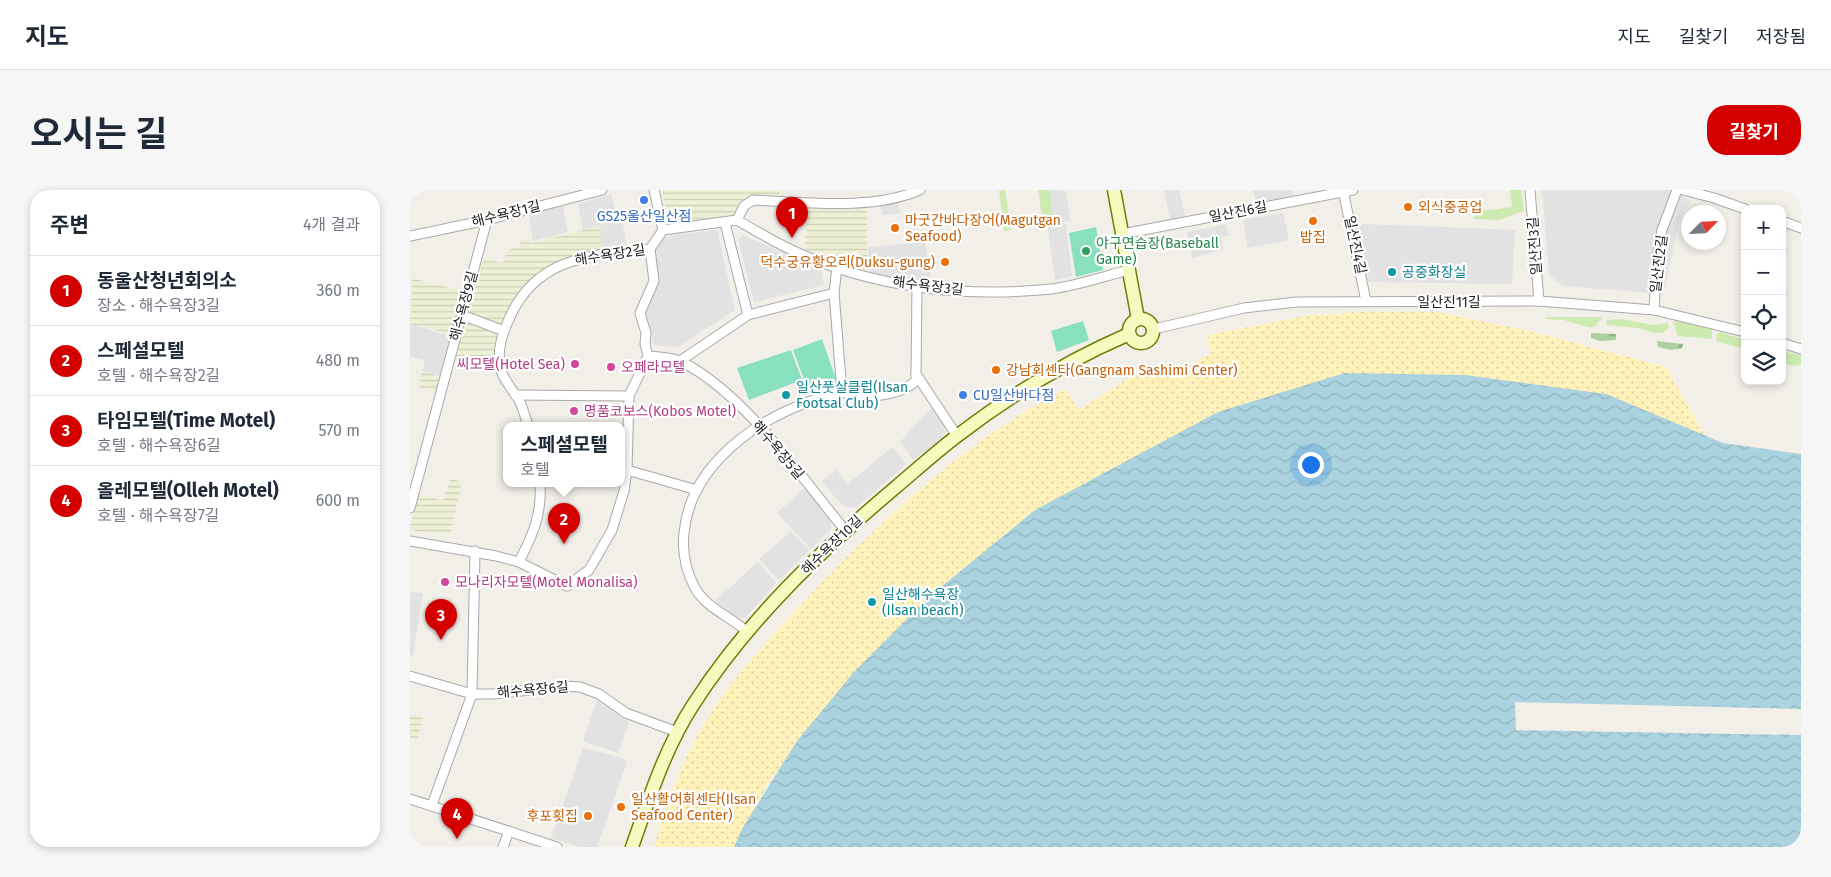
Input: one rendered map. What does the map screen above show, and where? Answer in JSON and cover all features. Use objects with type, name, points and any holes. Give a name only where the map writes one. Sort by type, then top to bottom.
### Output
[{"type":"street","name":"해수욕장1길","points":[[410,236],[487,220],[602,190]]},
{"type":"street","points":[[654,190],[663,230],[737,220],[744,206],[753,200],[836,203],[884,200],[920,190]]},
{"type":"street","points":[[1114,190],[1138,319]]},
{"type":"street","name":"일산진6길","points":[[1122,234],[1353,190]]},
{"type":"street","name":"일산진3길","points":[[1530,190],[1539,302]]},
{"type":"street","name":"일산진2길","points":[[1654,310],[1657,257],[1662,230],[1677,190]]},
{"type":"street","points":[[1683,190],[1714,198],[1741,208]]},
{"type":"street","name":"일산진4길","points":[[1343,191],[1366,301]]},
{"type":"street","name":"해수욕장9길","points":[[410,508],[487,220]]},
{"type":"street","name":"해수욕장3길","points":[[737,220],[794,251],[863,277],[917,288],[981,292],[1053,289],[1129,270]]},
{"type":"street","points":[[725,223],[748,316]]},
{"type":"street","points":[[1786,223],[1801,228]]},
{"type":"street","name":"해수욕장2길","points":[[527,422],[501,370],[499,351],[504,331],[517,300],[536,279],[555,267],[582,257],[650,249],[663,230]]},
{"type":"street","points":[[625,484],[629,396],[648,356],[645,344],[646,333],[640,313],[654,280],[650,249]]},
{"type":"street","points":[[837,267],[834,293],[842,392]]},
{"type":"street","points":[[746,631],[706,602],[695,588],[687,568],[683,545],[685,522],[706,472],[727,451],[759,426],[801,406],[842,392],[856,395],[897,392],[916,381],[917,288]]},
{"type":"street","points":[[680,361],[748,316],[834,293]]},
{"type":"street","name":"일산진11길","points":[[1154,329],[1264,305],[1366,301],[1539,302],[1654,310],[1741,331]]},
{"type":"street","points":[[462,316],[504,331]]},
{"type":"street","points":[[1138,319],[1146,319],[1154,329],[1152,337],[1146,342],[1134,340],[1129,334],[1132,323],[1138,319]]},
{"type":"street","name":"해수욕장10길","points":[[632,847],[660,769],[677,732],[693,705],[746,631],[845,530],[957,436],[1032,386],[1104,345],[1129,334]]},
{"type":"street","points":[[1786,344],[1801,349]]},
{"type":"street","name":"해수욕장5길","points":[[648,356],[680,361],[714,382],[759,426],[845,530]]},
{"type":"street","points":[[916,374],[957,436]]},
{"type":"street","points":[[515,395],[629,396]]},
{"type":"street","points":[[627,470],[698,490]]},
{"type":"street","points":[[519,562],[534,533],[539,512],[540,487]]},
{"type":"street","points":[[410,541],[475,551],[519,562],[567,586],[589,570],[612,530],[625,487]]},
{"type":"street","points":[[432,805],[472,694],[475,551]]},
{"type":"street","name":"해수욕장6길","points":[[410,676],[472,694],[494,694],[580,686],[598,694],[626,713],[651,724],[677,732]]},
{"type":"street","points":[[410,798],[557,847]]},
{"type":"street","points":[[502,847],[509,831]]},
{"type":"green space","points":[[662,190],[779,190],[780,195],[758,195],[746,199],[732,216],[669,222]]},
{"type":"green space","points":[[999,190],[1005,190],[1011,230],[1004,231]]},
{"type":"green space","points":[[1038,190],[1050,190],[1054,223],[1043,225]]},
{"type":"green space","points":[[1510,190],[1521,190],[1524,211],[1499,220],[1474,219],[1474,212],[1512,207]]},
{"type":"green space","points":[[808,205],[867,206],[867,270],[805,249]]},
{"type":"green space","points":[[599,226],[602,250],[577,254],[534,276],[521,288],[511,303],[502,323],[495,325],[471,314],[469,309],[484,258],[503,263],[506,251],[520,246],[520,240],[530,238],[531,243]]},
{"type":"green space","name":"야구연습장(Baseball Game)","points":[[1096,227],[1103,270],[1076,277],[1069,233]]},
{"type":"green space","points":[[412,278],[463,291],[452,334],[410,324]]},
{"type":"green space","points":[[1547,317],[1603,317],[1594,327],[1588,327],[1564,320],[1545,319]]},
{"type":"green space","points":[[1620,319],[1654,325],[1668,323],[1669,328],[1662,333],[1654,333],[1639,328],[1606,325],[1607,320]]},
{"type":"green space","points":[[1083,321],[1089,340],[1057,352],[1051,331]]},
{"type":"green space","points":[[1678,321],[1712,329],[1712,339],[1678,336],[1673,322]]},
{"type":"green space","points":[[468,323],[495,332],[497,335],[497,369],[455,360],[464,325]]},
{"type":"green space","points":[[1720,332],[1741,339],[1741,348],[1717,342],[1716,335]]},
{"type":"green space","points":[[1591,333],[1616,334],[1616,340],[1600,341],[1591,338]]},
{"type":"green space","points":[[822,339],[838,385],[837,388],[811,398],[793,350]]},
{"type":"green space","points":[[1657,341],[1683,344],[1682,348],[1671,350],[1658,347]]},
{"type":"green space","points":[[791,350],[802,380],[749,400],[737,368]]},
{"type":"green space","points":[[1786,352],[1801,355],[1801,365],[1793,366],[1786,363]]},
{"type":"green space","points":[[422,371],[440,376],[436,393],[419,388]]},
{"type":"green space","points":[[450,478],[462,482],[450,535],[410,530],[417,493],[443,501]]},
{"type":"green space","points":[[410,715],[423,718],[417,740],[410,738]]},
{"type":"sand","points":[[1359,312],[1438,312],[1534,332],[1666,367],[1706,438],[821,713],[768,783],[735,847],[654,847],[669,800],[688,753],[715,706],[741,672],[769,639],[840,564],[899,507],[962,455],[1029,409],[1065,389],[1079,410],[1139,372],[1156,370],[1168,377],[1181,378],[1201,358],[1212,354],[1207,335],[1305,316]]},
{"type":"shaded area","points":[[1050,190],[1065,190],[1071,221],[1054,223]]},
{"type":"shaded area","points":[[1164,190],[1179,190],[1185,216],[1170,219]]},
{"type":"shaded area","points":[[1253,190],[1292,190],[1294,197],[1256,205]]},
{"type":"shaded area","points":[[1542,190],[1674,190],[1690,201],[1688,205],[1681,205],[1681,217],[1665,289],[1654,293],[1563,286],[1549,275]]},
{"type":"shaded area","points":[[611,194],[618,220],[583,230],[578,204]]},
{"type":"shaded area","points":[[898,203],[900,213],[883,215],[880,204]]},
{"type":"shaded area","points":[[563,205],[568,232],[533,241],[529,214]]},
{"type":"shaded area","points":[[1283,213],[1289,240],[1248,248],[1243,220]]},
{"type":"shaded area","points":[[622,219],[627,247],[602,250],[599,226]]},
{"type":"shaded area","points":[[1066,224],[1072,276],[1055,280],[1048,226]]},
{"type":"shaded area","points":[[1226,224],[1229,235],[1221,237],[1223,250],[1192,258],[1187,232]]},
{"type":"shaded area","points":[[1366,224],[1515,230],[1512,284],[1368,282],[1356,226]]},
{"type":"shaded area","points":[[717,230],[735,310],[678,347],[654,345],[646,313],[658,282],[656,250],[664,238],[673,235]]},
{"type":"shaded area","points":[[743,235],[821,270],[824,285],[754,302],[738,239]]},
{"type":"shaded area","points":[[925,242],[931,281],[892,277],[869,271],[868,247]]},
{"type":"shaded area","points":[[410,324],[451,336],[440,376],[422,371],[425,360],[410,357]]},
{"type":"shaded area","points":[[934,405],[944,421],[945,437],[913,460],[900,442]]},
{"type":"shaded area","points":[[892,447],[906,464],[856,508],[843,506],[821,481],[836,470],[848,484]]},
{"type":"shaded area","points":[[806,487],[831,516],[831,529],[811,549],[777,513]]},
{"type":"shaded area","points":[[791,531],[809,550],[779,580],[759,559]]},
{"type":"shaded area","points":[[758,562],[776,583],[745,618],[738,617],[715,601]]},
{"type":"shaded area","points":[[410,592],[423,593],[413,656],[410,655]]},
{"type":"shaded area","points":[[597,700],[629,722],[618,753],[583,741]]},
{"type":"shaded area","points":[[583,748],[623,758],[627,762],[597,847],[581,847],[551,838]]},
{"type":"water","points":[[1345,373],[1465,375],[1606,394],[1723,443],[1801,454],[1801,709],[1515,702],[1516,730],[1801,735],[1801,847],[734,847],[742,829],[797,741],[854,672],[930,596],[1035,510],[1218,412]]},
{"type":"place","name":"GS25울산일산점","points":[[644,200]]},
{"type":"place","name":"외식중공업","points":[[1408,207]]},
{"type":"place","name":"밥집","points":[[1313,221]]},
{"type":"place","name":"마굿간바다장어(Magutgan Seafood)","points":[[895,228]]},
{"type":"place","name":"동울산청년회의소","points":[[792,238]]},
{"type":"place","name":"야구연습장(Baseball Game)","points":[[1086,251]]},
{"type":"place","name":"덕수궁유황오리(Duksu-gung)","points":[[945,262]]},
{"type":"place","name":"공중화장실","points":[[1392,272]]},
{"type":"place","name":"씨모텔(Hotel Sea)","points":[[575,364]]},
{"type":"place","name":"오페라모텔","points":[[611,367]]},
{"type":"place","name":"강남회센타(Gangnam Sashimi Center)","points":[[996,370]]},
{"type":"place","name":"일산풋살클럽(Ilsan Footsal Club)","points":[[786,395]]},
{"type":"place","name":"CU일산바다점","points":[[963,395]]},
{"type":"place","name":"명품코보스(Kobos Motel)","points":[[574,411]]},
{"type":"place","name":"스페셜모텔","points":[[564,544]]},
{"type":"place","name":"모나리자모텔(Motel Monalisa)","points":[[445,582]]},
{"type":"place","name":"일산해수욕장 (Ilsan beach)","points":[[872,602]]},
{"type":"place","name":"타임모텔(Time Motel)","points":[[441,640]]},
{"type":"place","name":"일산활어회센타(Ilsan Seafood Center)","points":[[621,807]]},
{"type":"place","name":"후포횟집","points":[[588,816]]},
{"type":"place","name":"올레모텔(Olleh Motel)","points":[[457,839]]}]
